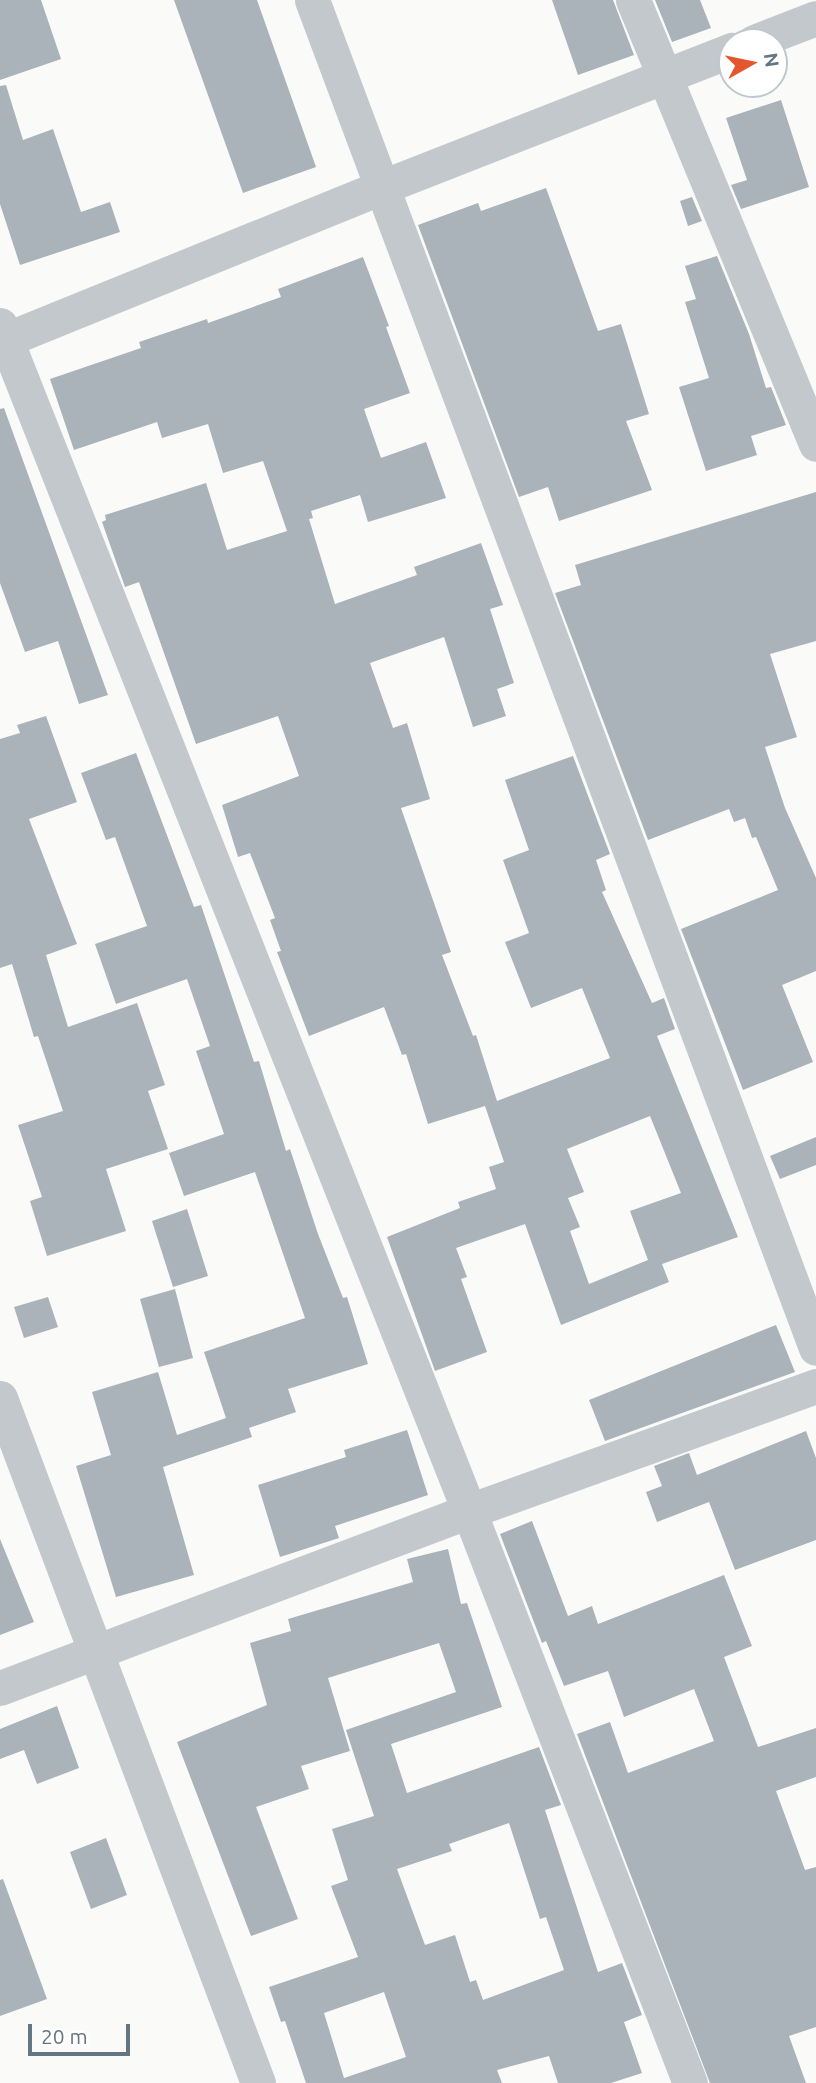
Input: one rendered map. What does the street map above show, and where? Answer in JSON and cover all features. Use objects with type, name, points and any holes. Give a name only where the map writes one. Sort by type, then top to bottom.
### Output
[{"type":"street","points":[[312,0],[816,1348]]},
{"type":"street","points":[[633,0],[816,444]]},
{"type":"street","points":[[788,29],[816,18]]},
{"type":"street","points":[[690,2083],[469,1511],[2,336],[718,55]]},
{"type":"street","points":[[0,1688],[469,1511],[816,1386]]},
{"type":"street","points":[[0,1398],[258,2083]]},
{"type":"building","points":[[0,0],[41,0],[61,59],[0,80]]},
{"type":"building","points":[[174,0],[257,0],[316,167],[243,193]]},
{"type":"building","points":[[552,0],[613,0],[634,55],[578,75]]},
{"type":"building","points":[[655,0],[700,0],[711,28],[672,42]]},
{"type":"building","points":[[6,85],[23,140],[53,129],[81,212],[110,202],[120,232],[20,265],[0,204],[0,86]]},
{"type":"building","points":[[781,100],[809,187],[741,209],[731,185],[747,180],[726,118]]},
{"type":"building","points":[[546,188],[598,331],[621,324],[649,414],[626,421],[652,490],[559,521],[548,487],[519,497],[418,225],[478,203],[481,211]]},
{"type":"building","points":[[692,197],[702,221],[688,226],[680,201]]},
{"type":"building","points":[[717,256],[749,334],[766,388],[771,387],[786,425],[751,436],[757,455],[706,471],[679,387],[709,378],[685,302],[696,299],[685,266]]},
{"type":"building","points":[[363,257],[410,393],[364,409],[381,458],[426,442],[446,498],[368,522],[360,495],[311,511],[313,518],[309,519],[335,604],[417,575],[414,567],[481,543],[503,605],[490,609],[514,683],[497,689],[506,716],[473,727],[444,637],[370,663],[393,728],[407,723],[430,799],[401,808],[451,952],[442,955],[473,1036],[476,1035],[497,1101],[610,1058],[582,988],[531,1008],[505,942],[529,933],[503,860],[529,850],[505,780],[573,756],[610,854],[596,860],[606,890],[602,892],[652,1003],[664,998],[675,1029],[657,1036],[738,1237],[662,1264],[669,1282],[561,1325],[525,1224],[456,1248],[467,1277],[461,1279],[487,1352],[435,1371],[387,1237],[460,1208],[458,1202],[496,1189],[489,1167],[504,1162],[485,1106],[428,1124],[406,1054],[402,1055],[384,1007],[309,1036],[277,952],[281,951],[270,920],[275,918],[250,853],[238,857],[222,805],[299,776],[278,716],[196,744],[139,582],[125,587],[102,522],[106,520],[105,515],[206,483],[227,550],[287,531],[263,461],[223,473],[208,424],[162,438],[157,422],[74,450],[50,379],[141,348],[139,342],[207,319],[208,323],[281,297],[278,289]],"holes":[[[650,1116],[681,1193],[630,1211],[648,1260],[589,1284],[570,1231],[580,1227],[568,1198],[584,1192],[567,1149]]]},
{"type":"building","points":[[4,408],[108,695],[79,704],[58,641],[25,652],[0,583],[0,409]]},
{"type":"building","points":[[816,492],[816,641],[770,654],[797,737],[765,747],[785,808],[816,878],[816,971],[782,985],[813,1062],[743,1090],[681,929],[778,890],[745,818],[734,822],[729,809],[648,840],[555,593],[581,585],[575,565]]},
{"type":"building","points":[[46,716],[77,802],[29,819],[77,944],[46,955],[68,1027],[137,1003],[165,1085],[148,1091],[168,1149],[106,1169],[126,1231],[47,1256],[30,1201],[42,1197],[18,1125],[63,1111],[38,1036],[34,1037],[12,964],[0,968],[0,739],[20,733],[17,725]]},
{"type":"building","points":[[136,753],[194,907],[201,905],[254,1062],[259,1061],[286,1151],[290,1149],[318,1234],[343,1298],[347,1297],[368,1364],[288,1389],[296,1412],[249,1428],[252,1437],[163,1467],[194,1575],[116,1597],[76,1466],[111,1455],[92,1392],[158,1372],[177,1435],[226,1418],[204,1352],[305,1318],[255,1172],[184,1196],[169,1153],[224,1134],[196,1051],[210,1046],[187,979],[116,1004],[95,944],[147,926],[115,837],[106,840],[81,773]]},
{"type":"building","points":[[816,1137],[816,1165],[780,1179],[770,1156]]},
{"type":"building","points":[[187,1209],[208,1276],[173,1287],[152,1221]]},
{"type":"building","points":[[175,1289],[193,1358],[159,1367],[140,1299]]},
{"type":"building","points":[[48,1297],[58,1327],[24,1338],[14,1307]]},
{"type":"building","points":[[776,1325],[795,1372],[605,1441],[589,1400]]},
{"type":"building","points":[[407,1430],[428,1495],[335,1526],[339,1538],[280,1557],[258,1485],[346,1457],[344,1450]]},
{"type":"building","points":[[806,1431],[816,1458],[816,1540],[735,1570],[709,1502],[657,1522],[646,1492],[662,1486],[654,1466],[689,1453],[697,1475]]},
{"type":"building","points":[[532,1521],[568,1616],[592,1606],[598,1624],[724,1575],[752,1646],[724,1657],[758,1747],[816,1728],[816,1777],[776,1791],[805,1870],[816,1867],[816,2027],[789,2036],[806,2083],[710,2083],[577,1734],[610,1722],[628,1773],[714,1741],[694,1689],[624,1717],[608,1671],[564,1686],[546,1641],[542,1643],[500,1534]]},
{"type":"building","points":[[0,1539],[34,1622],[0,1635]]},
{"type":"building","points":[[448,1549],[461,1604],[467,1603],[502,1707],[391,1744],[407,1793],[539,1747],[561,1805],[545,1810],[598,1972],[622,1963],[642,2015],[624,2022],[642,2073],[611,2083],[558,2083],[549,2056],[497,2070],[502,2083],[306,2083],[285,2021],[281,2022],[269,1987],[358,1957],[331,1886],[348,1880],[332,1829],[374,1816],[346,1730],[456,1692],[439,1643],[328,1678],[350,1751],[301,1766],[309,1789],[256,1807],[298,1919],[251,1936],[177,1742],[267,1705],[250,1643],[291,1631],[288,1619],[413,1582],[407,1559]],"holes":[[[509,1823],[540,1919],[546,1917],[564,1970],[483,2000],[476,1980],[470,1982],[455,1935],[425,1945],[397,1869],[452,1851],[449,1844]],[[384,1992],[406,2057],[344,2078],[324,2013]]]},
{"type":"building","points":[[57,1706],[79,1768],[37,1784],[24,1750],[0,1759],[0,1729]]},
{"type":"building","points":[[106,1838],[127,1895],[91,1909],[70,1852]]},
{"type":"building","points":[[3,1879],[47,1999],[0,2016],[0,1880]]}]
